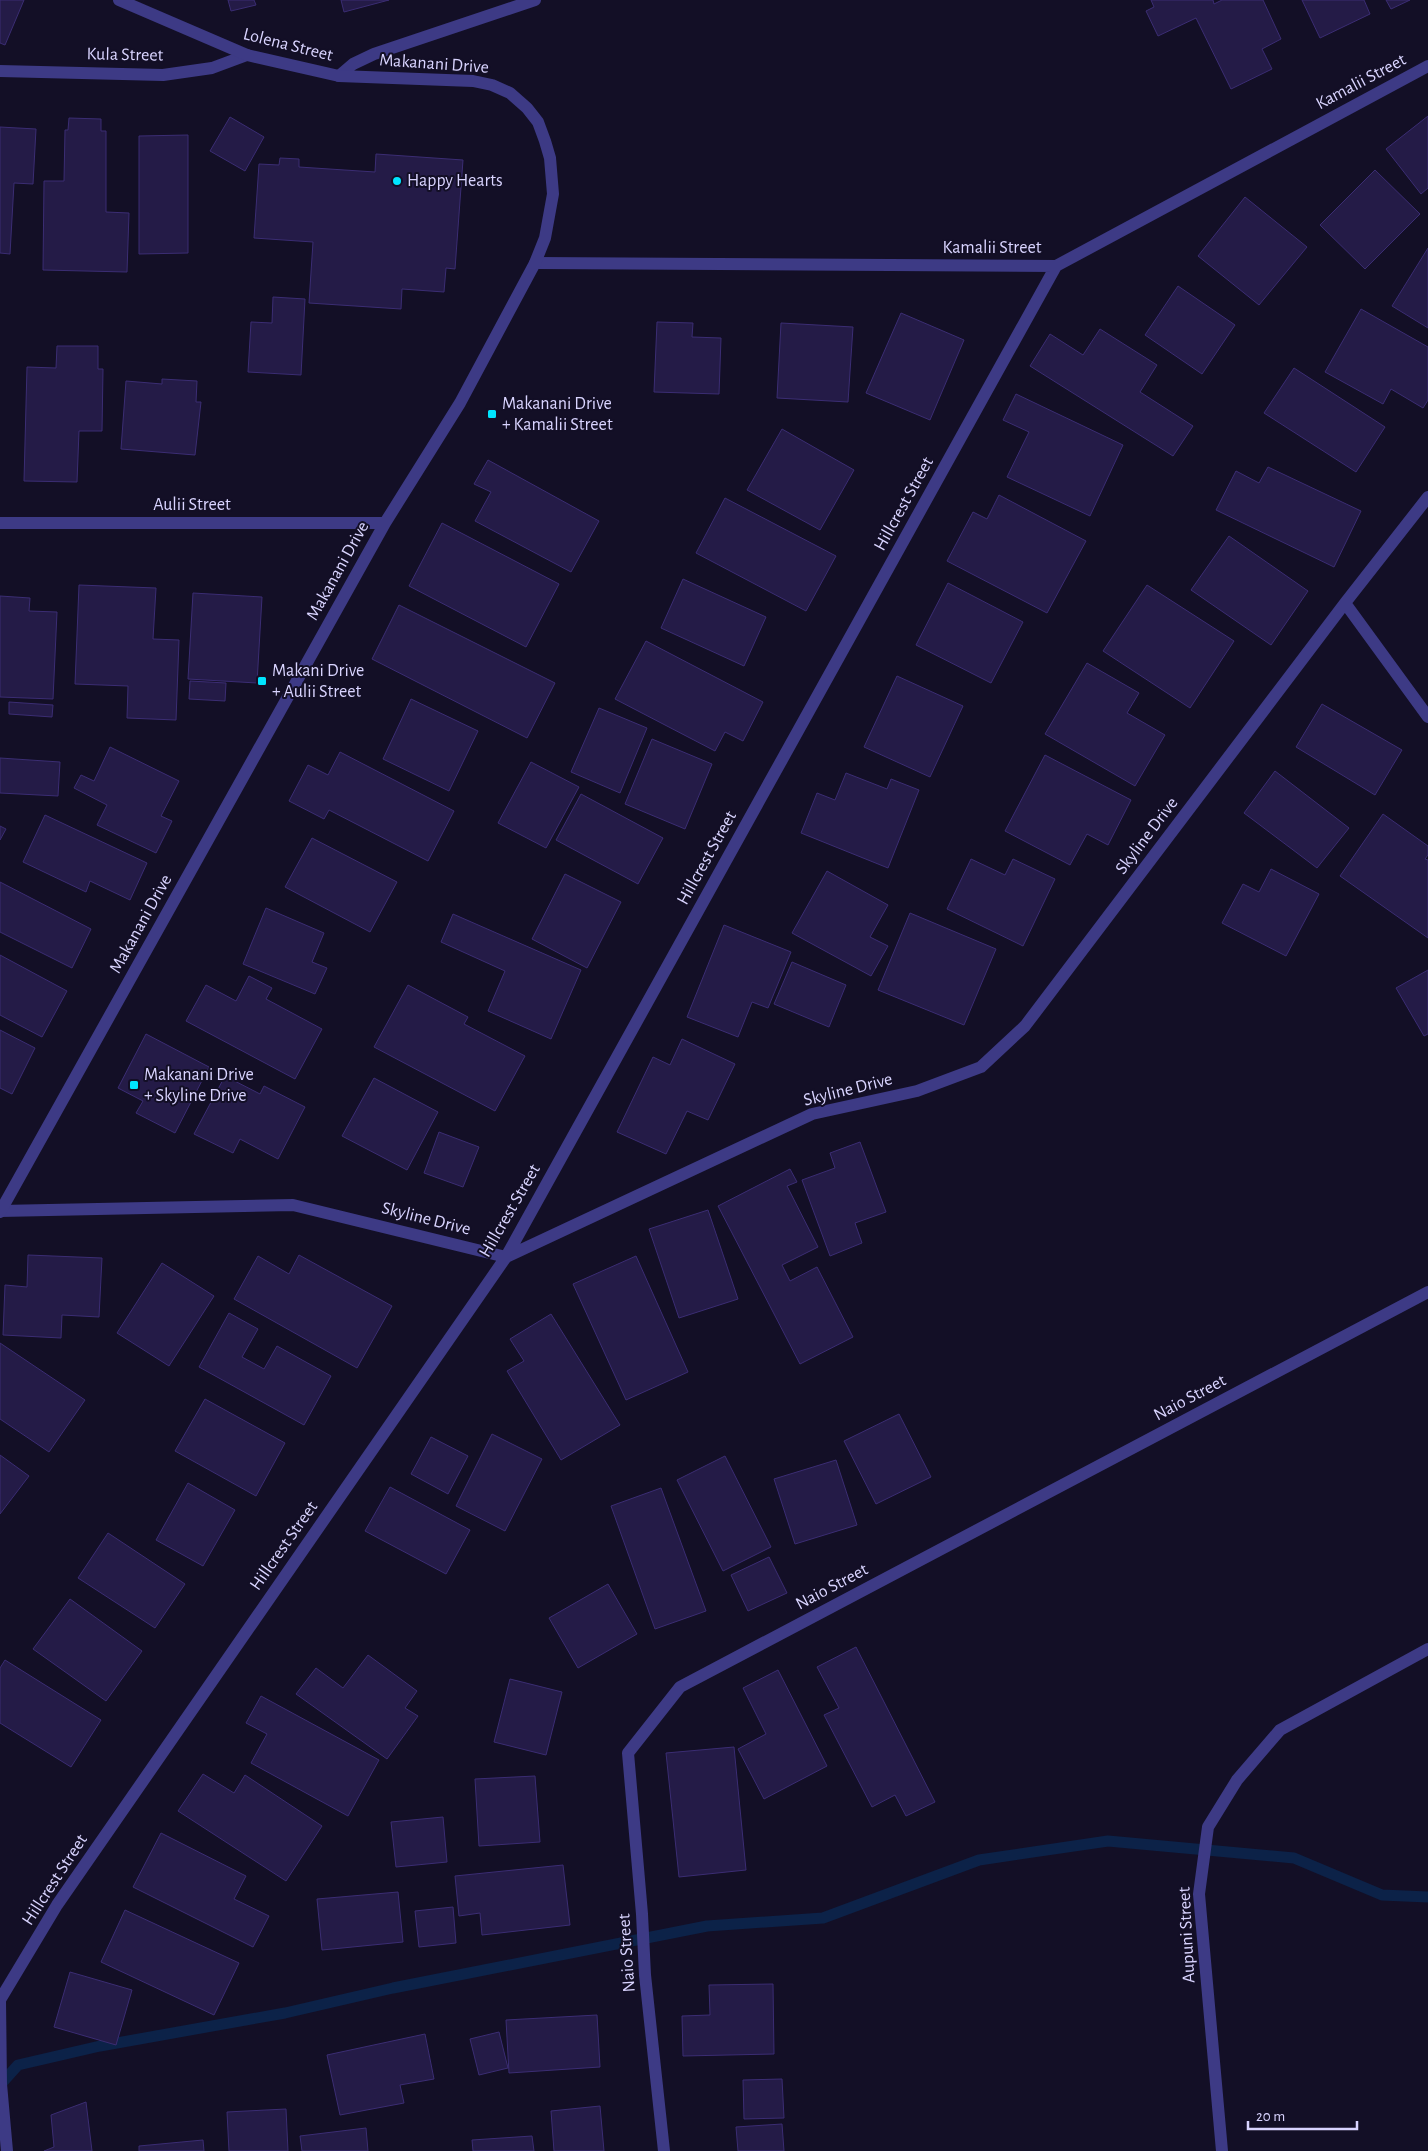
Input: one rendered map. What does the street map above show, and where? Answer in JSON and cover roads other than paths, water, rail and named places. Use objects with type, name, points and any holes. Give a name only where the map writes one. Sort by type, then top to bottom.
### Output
[{"type":"street","name":"Lolena Street","points":[[119,0],[247,55],[339,76]]},
{"type":"street","points":[[339,76],[353,64],[374,54],[535,0]]},
{"type":"street","name":"Kula Street","points":[[0,70],[163,75],[212,68],[247,55]]},
{"type":"street","name":"Kamalii Street","points":[[535,263],[1056,266],[1428,66]]},
{"type":"street","name":"Makanani Drive","points":[[0,1211],[385,523],[460,403],[535,263],[544,238],[553,194],[550,158],[538,122],[510,93],[492,85],[473,81],[339,76]]},
{"type":"street","name":"Hillcrest Street","points":[[7,2151],[1,2084],[0,2000],[57,1905],[506,1257],[1056,266]]},
{"type":"street","name":"Skyline Drive","points":[[0,1211],[293,1205],[506,1257],[812,1114],[917,1090],[981,1066],[1025,1026],[1345,603],[1428,497]]},
{"type":"street","name":"Aulii Street","points":[[0,523],[385,523]]},
{"type":"street","points":[[1345,603],[1428,717]]},
{"type":"street","name":"Naio Street","points":[[664,2151],[645,1975],[642,1914],[628,1753],[680,1687],[1428,1292]]},
{"type":"street","name":"Aupuni Street","points":[[1222,2151],[1199,1894],[1208,1827],[1237,1780],[1280,1730],[1428,1649]]},
{"type":"waterway","points":[[0,2085],[18,2065],[100,2046],[285,2013],[393,1988],[707,1926],[823,1918],[979,1860],[1108,1841],[1294,1858],[1382,1895],[1428,1897]]},
{"type":"place","name":"Happy Hearts","points":[[397,181]]},
{"type":"place","name":"Makanani Drive + Kamalii Street","points":[[492,414]]},
{"type":"place","name":"Makani Drive + Aulii Street","points":[[262,681]]},
{"type":"place","name":"Makanani Drive + Skyline Drive","points":[[134,1085]]}]
